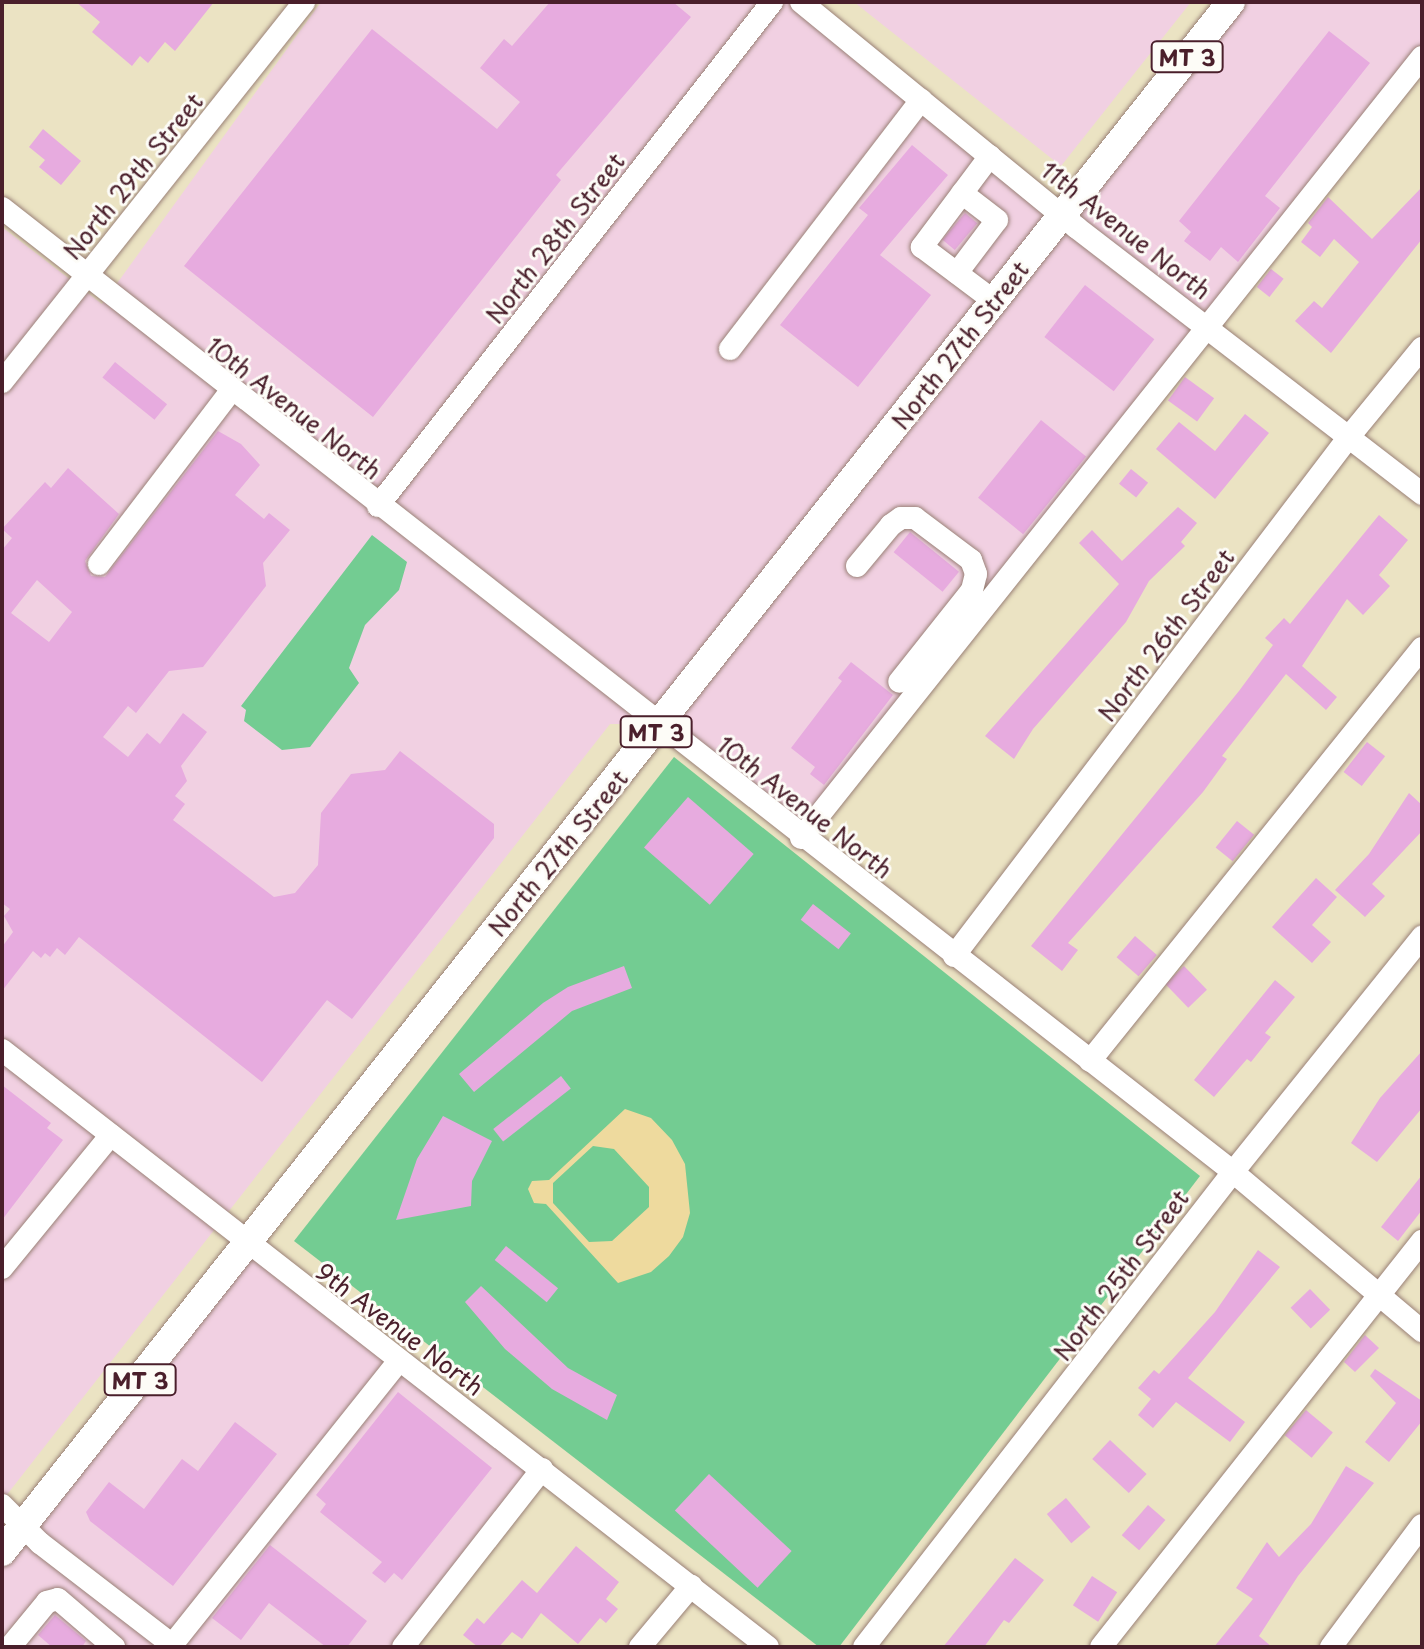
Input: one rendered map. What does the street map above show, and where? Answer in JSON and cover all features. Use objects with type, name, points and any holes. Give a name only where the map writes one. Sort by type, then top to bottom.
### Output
[{"type":"main road","name":"North 27th Street","points":[[2,1552],[13,1514],[248,1243],[1231,2]]},
{"type":"street","name":"North 29th Street","points":[[2,382],[304,2]]},
{"type":"street","name":"North 28th Street","points":[[378,506],[772,2]]},
{"type":"street","name":"11th Avenue North","points":[[801,2],[1062,215],[1422,494]]},
{"type":"street","points":[[801,838],[1422,57]]},
{"type":"street","points":[[730,349],[921,100]]},
{"type":"street","points":[[990,156],[922,247],[994,301]]},
{"type":"street","points":[[957,273],[997,220],[962,193]]},
{"type":"street","name":"10th Avenue North","points":[[2,208],[85,277],[662,724],[801,838],[1233,1172],[1422,1331]]},
{"type":"street","name":"North 26th Street","points":[[954,956],[1348,438],[1422,348]]},
{"type":"street","points":[[99,564],[231,391]]},
{"type":"street","points":[[857,566],[891,525],[901,518],[915,518],[971,560],[976,574],[972,590],[899,682]]},
{"type":"street","points":[[1090,1061],[1422,648]]},
{"type":"street","name":"North 25th Street","points":[[864,1647],[1233,1172],[1422,937]]},
{"type":"street","name":"9th Avenue North","points":[[2,1050],[398,1362],[542,1469],[768,1647]]},
{"type":"street","points":[[2,1268],[111,1135]]},
{"type":"street","points":[[1101,1647],[1422,1241]]},
{"type":"street","points":[[13,1514],[40,1543],[173,1646],[398,1362]]},
{"type":"street","points":[[403,1647],[542,1469]]},
{"type":"street","points":[[1331,1647],[1422,1525]]},
{"type":"street","points":[[640,1647],[691,1586]]},
{"type":"street","points":[[10,1647],[47,1602],[58,1599],[114,1647]]},
{"type":"shaded area","points":[[321,2],[800,2],[1062,214],[1231,2],[1422,2],[1422,57],[801,838],[662,724],[610,724],[2,1501],[2,227],[102,304]]},
{"type":"shaded area","points":[[854,2],[1191,2],[1061,166]]},
{"type":"shaded area","points":[[248,1243],[542,1469],[402,1647],[2,1647],[2,1555]]},
{"type":"green space","points":[[372,535],[407,562],[399,590],[365,625],[349,668],[359,683],[310,747],[282,750],[244,721],[246,710],[241,706]]},
{"type":"green space","points":[[674,757],[1200,1176],[839,1647],[819,1647],[294,1241]]},
{"type":"sand","points":[[625,1109],[651,1118],[672,1140],[685,1164],[690,1213],[683,1237],[669,1256],[651,1272],[618,1283],[546,1204],[534,1203],[528,1189],[532,1181],[549,1180]],"holes":[[[593,1146],[614,1149],[649,1187],[649,1207],[612,1241],[589,1242],[553,1203],[553,1183]]]},
{"type":"building","points":[[76,2],[214,2],[175,51],[165,42],[148,63],[140,56],[132,66],[92,32],[100,22]]},
{"type":"building","points":[[550,2],[673,2],[691,17],[556,175],[561,180],[373,417],[184,266],[372,29],[497,129],[520,102],[480,68],[504,39],[512,46]]},
{"type":"building","points":[[1329,31],[1370,63],[1265,196],[1280,208],[1238,262],[1221,247],[1210,261],[1184,241],[1191,232],[1179,221]]},
{"type":"building","points":[[43,129],[81,161],[61,185],[39,167],[45,160],[29,147]]},
{"type":"building","points":[[912,145],[948,175],[880,255],[931,295],[858,387],[780,325],[868,215],[859,208]]},
{"type":"building","points":[[1422,187],[1422,239],[1331,353],[1295,321],[1314,301],[1322,308],[1359,262],[1334,239],[1320,257],[1301,242],[1312,227],[1308,223],[1328,197],[1372,239]]},
{"type":"building","points":[[965,213],[977,223],[955,250],[943,240]]},
{"type":"building","points":[[1271,269],[1284,279],[1269,297],[1257,287]]},
{"type":"building","points":[[1085,285],[1154,339],[1114,391],[1044,337]]},
{"type":"building","points":[[115,362],[167,404],[154,420],[102,378]]},
{"type":"building","points":[[1185,377],[1214,398],[1197,422],[1168,400]]},
{"type":"building","points":[[1245,414],[1269,433],[1215,499],[1156,449],[1179,422],[1215,451]]},
{"type":"building","points":[[1041,420],[1086,457],[1023,534],[978,498]]},
{"type":"building","points":[[218,431],[241,444],[260,465],[235,495],[264,519],[269,513],[290,530],[263,563],[266,586],[203,667],[169,671],[136,713],[128,706],[103,737],[128,757],[147,733],[160,744],[183,713],[207,732],[181,766],[187,781],[175,796],[185,804],[173,820],[274,897],[295,893],[318,865],[321,813],[351,774],[385,770],[400,751],[494,824],[494,838],[352,1019],[327,1000],[262,1082],[79,937],[65,955],[57,948],[50,957],[45,953],[41,958],[33,951],[2,991],[2,947],[13,932],[4,916],[10,909],[2,903],[2,550],[12,538],[2,529],[45,482],[51,488],[68,468],[119,514],[85,561],[91,576],[105,577]],"holes":[[[37,580],[72,612],[49,642],[11,613]]]},
{"type":"building","points":[[1131,469],[1148,483],[1136,498],[1119,484]]},
{"type":"building","points":[[1178,507],[1197,523],[1181,542],[1185,546],[1149,581],[1126,622],[1033,729],[1014,759],[985,736],[1119,584],[1079,543],[1092,530],[1122,561]]},
{"type":"building","points":[[1379,515],[1408,540],[1379,575],[1390,586],[1363,615],[1347,599],[1302,666],[1337,697],[1326,710],[1286,674],[1222,756],[1227,759],[1203,792],[1068,943],[1078,950],[1062,971],[1031,946],[1239,691],[1273,645],[1265,638],[1284,618],[1290,624]]},
{"type":"building","points":[[910,532],[959,572],[943,592],[894,552]]},
{"type":"building","points":[[851,662],[893,695],[824,785],[810,774],[815,767],[791,748],[842,681],[838,678]]},
{"type":"building","points":[[1367,742],[1385,756],[1362,786],[1344,772]]},
{"type":"building","points":[[1409,793],[1422,805],[1422,831],[1372,884],[1385,896],[1365,917],[1335,890],[1369,854]]},
{"type":"building","points":[[688,797],[754,854],[710,905],[644,848]]},
{"type":"building","points":[[1237,821],[1254,835],[1233,861],[1216,847]]},
{"type":"building","points":[[1316,878],[1337,897],[1312,925],[1331,942],[1312,963],[1272,927]]},
{"type":"building","points":[[813,904],[851,934],[839,949],[801,920]]},
{"type":"building","points":[[1135,936],[1157,955],[1139,976],[1117,957]]},
{"type":"building","points":[[624,966],[632,988],[572,1011],[474,1092],[459,1074],[543,1003],[568,987]]},
{"type":"building","points":[[1184,966],[1207,990],[1188,1008],[1165,984]]},
{"type":"building","points":[[1275,980],[1295,997],[1265,1033],[1271,1037],[1251,1062],[1247,1059],[1214,1097],[1194,1080]]},
{"type":"building","points":[[1422,1051],[1422,1108],[1377,1162],[1351,1143],[1380,1098]]},
{"type":"building","points":[[561,1076],[571,1089],[503,1142],[493,1129]]},
{"type":"building","points":[[2,1085],[51,1123],[47,1128],[63,1140],[2,1220]]},
{"type":"building","points":[[443,1116],[492,1141],[472,1181],[471,1206],[396,1220],[417,1159]]},
{"type":"building","points":[[1422,1175],[1422,1210],[1398,1241],[1381,1227]]},
{"type":"building","points":[[506,1246],[558,1288],[547,1302],[495,1260]]},
{"type":"building","points":[[1258,1250],[1280,1267],[1188,1378],[1245,1422],[1230,1442],[1176,1402],[1153,1428],[1138,1415],[1151,1399],[1138,1388],[1154,1370],[1159,1374],[1215,1312]]},
{"type":"building","points":[[481,1286],[568,1368],[617,1395],[607,1420],[552,1389],[505,1349],[465,1302]]},
{"type":"building","points":[[1310,1289],[1330,1310],[1311,1329],[1291,1308]]},
{"type":"building","points":[[1365,1335],[1379,1348],[1355,1372],[1344,1362]]},
{"type":"building","points":[[1375,1369],[1422,1401],[1422,1421],[1389,1462],[1365,1442],[1396,1403],[1370,1376]]},
{"type":"building","points":[[398,1392],[492,1468],[402,1580],[394,1573],[385,1583],[372,1573],[382,1562],[320,1512],[326,1504],[316,1495]]},
{"type":"building","points":[[1306,1410],[1333,1432],[1312,1458],[1285,1435]]},
{"type":"building","points":[[235,1422],[277,1454],[173,1586],[90,1521],[86,1512],[109,1482],[144,1509],[182,1459],[198,1471]]},
{"type":"building","points":[[1110,1440],[1147,1474],[1129,1493],[1092,1459]]},
{"type":"building","points":[[1346,1466],[1374,1483],[1298,1576],[1259,1636],[1272,1647],[1214,1647],[1253,1599],[1236,1588],[1267,1542],[1279,1557],[1311,1524]]},
{"type":"building","points":[[709,1474],[792,1551],[758,1588],[675,1511]]},
{"type":"building","points":[[1066,1498],[1090,1527],[1071,1543],[1047,1514]]},
{"type":"building","points":[[1148,1505],[1165,1520],[1139,1550],[1122,1535]]},
{"type":"building","points":[[270,1545],[367,1621],[347,1647],[326,1647],[269,1603],[241,1640],[212,1618]]},
{"type":"building","points":[[576,1546],[619,1582],[606,1599],[618,1609],[606,1623],[600,1618],[578,1644],[541,1613],[522,1639],[512,1632],[499,1647],[478,1647],[463,1635],[477,1618],[484,1624],[522,1580],[537,1593]]},
{"type":"building","points":[[1015,1558],[1044,1580],[1009,1623],[1004,1620],[984,1647],[943,1647]]},
{"type":"building","points":[[1092,1576],[1117,1592],[1098,1622],[1073,1605]]},
{"type":"building","points":[[55,1615],[86,1641],[82,1647],[52,1647],[38,1635]]}]
